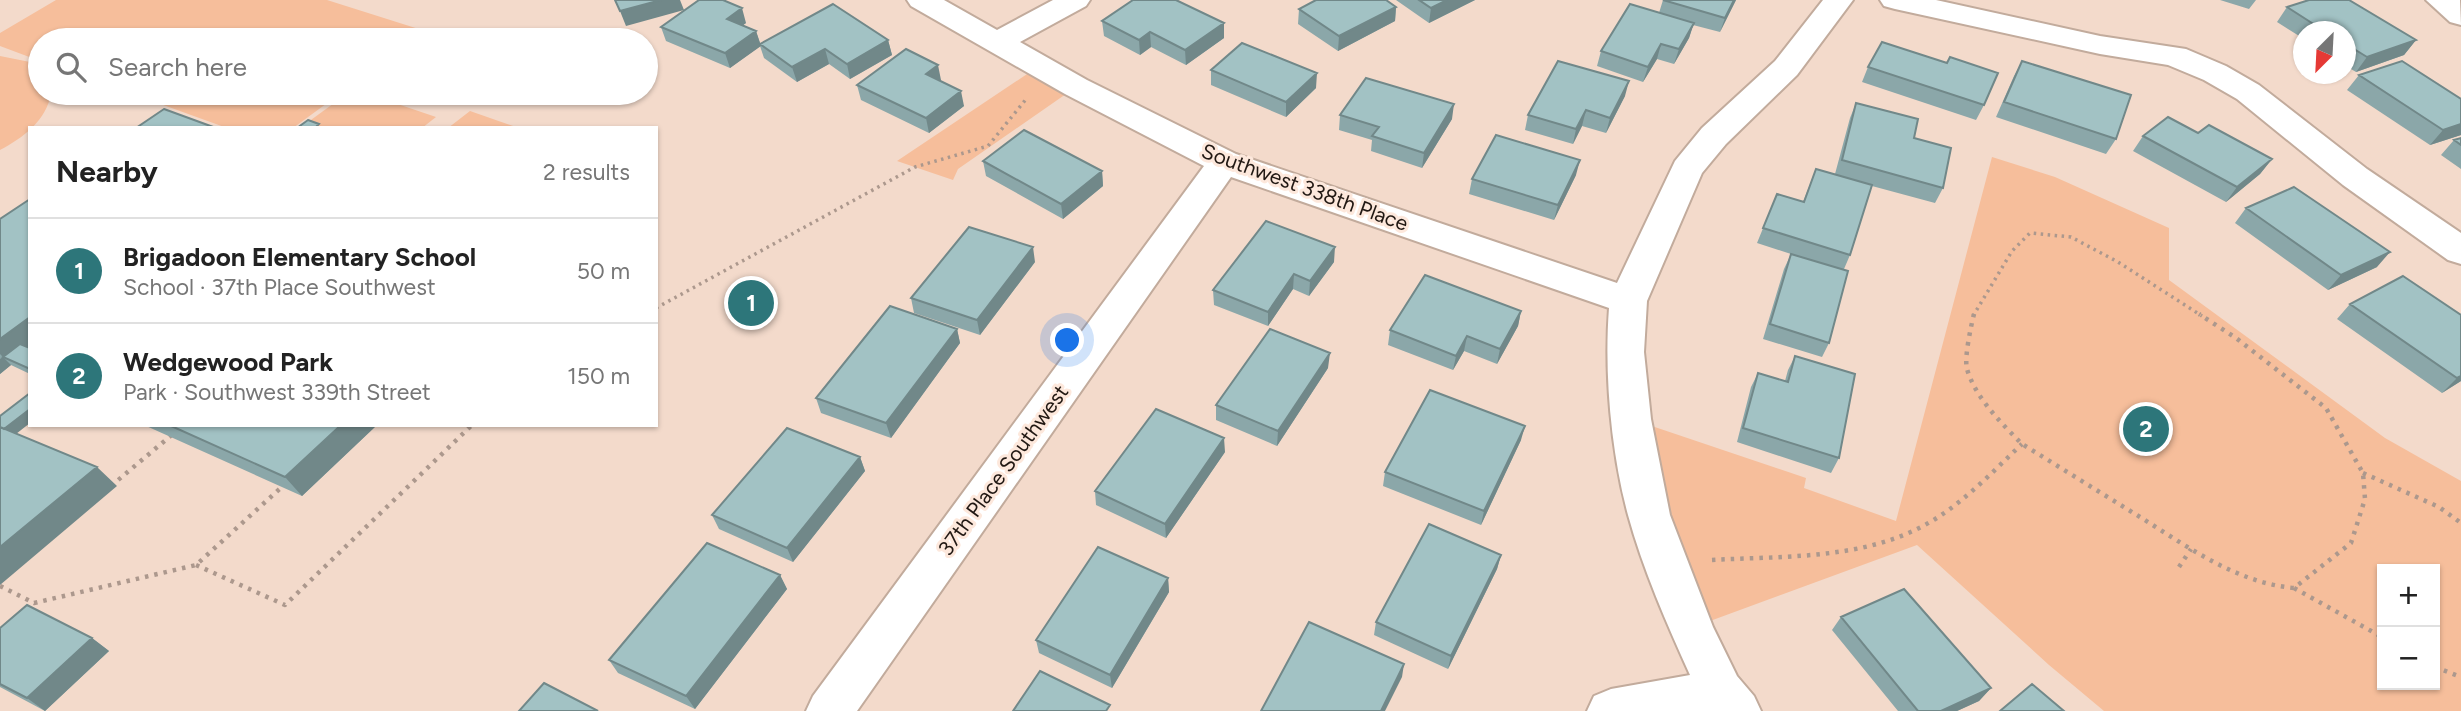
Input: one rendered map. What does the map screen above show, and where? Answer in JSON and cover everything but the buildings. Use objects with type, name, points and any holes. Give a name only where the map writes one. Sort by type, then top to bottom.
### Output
[{"type":"street","name":"Southwest 338th Place","points":[[922,0],[995,43],[1224,162],[1628,301]]},
{"type":"street","points":[[995,43],[1075,0]]},
{"type":"street","points":[[1611,711],[1728,701],[1666,564],[1649,515],[1633,432],[1625,352],[1628,301],[1688,169],[1714,136],[1786,68],[1838,0]]},
{"type":"street","points":[[1895,0],[2087,42],[2185,60],[2241,89],[2355,177],[2461,251]]},
{"type":"street","points":[[2441,0],[2461,16]]},
{"type":"street","name":"37th Place Southwest","points":[[831,711],[1224,162]]},
{"type":"path","points":[[658,306],[915,167],[991,144],[1018,106],[1061,78]]},
{"type":"path","points":[[2294,588],[2351,543],[2365,499],[2364,473],[2326,408],[2286,374],[2226,331],[2118,262],[2071,237],[2030,233],[2012,251],[1973,314],[1966,367],[2001,423],[2022,444],[2191,549],[2255,581],[2294,588],[2377,634]]},
{"type":"path","points":[[109,488],[178,430],[172,427]]},
{"type":"path","points":[[196,565],[285,605],[470,427]]},
{"type":"path","points":[[1666,564],[1828,551],[1906,535],[1925,525],[1954,503],[2022,444]]},
{"type":"path","points":[[2364,473],[2439,507],[2461,523]]},
{"type":"path","points":[[0,586],[34,603],[196,565],[289,480],[276,474]]},
{"type":"path","points":[[2179,567],[2191,549]]},
{"type":"path","points":[[2440,669],[2461,677]]},
{"type":"shaded area","points":[[56,0],[327,0],[416,28],[28,28],[28,56],[0,46],[0,33]]},
{"type":"shaded area","points":[[0,56],[28,62],[28,105],[48,105],[34,126],[28,126],[28,131],[0,150]]},
{"type":"shaded area","points":[[1039,66],[1076,87],[958,169],[953,180],[897,161]]},
{"type":"shaded area","points":[[163,105],[325,105],[296,126],[221,126]]},
{"type":"shaded area","points":[[332,105],[400,105],[436,117],[425,126],[304,125]]},
{"type":"shaded area","points":[[470,111],[513,126],[451,126]]},
{"type":"shaded area","points":[[1992,157],[2055,177],[2169,228],[2169,280],[2385,438],[2461,481],[2461,711],[2104,711],[2049,665],[1917,545],[1691,628],[1631,419],[1806,478],[1804,488],[1896,521]]},
{"type":"place","name":"Brigadoon Elementary School","points":[[751,303]]},
{"type":"place","name":"Wedgewood Park","points":[[2146,429]]}]
